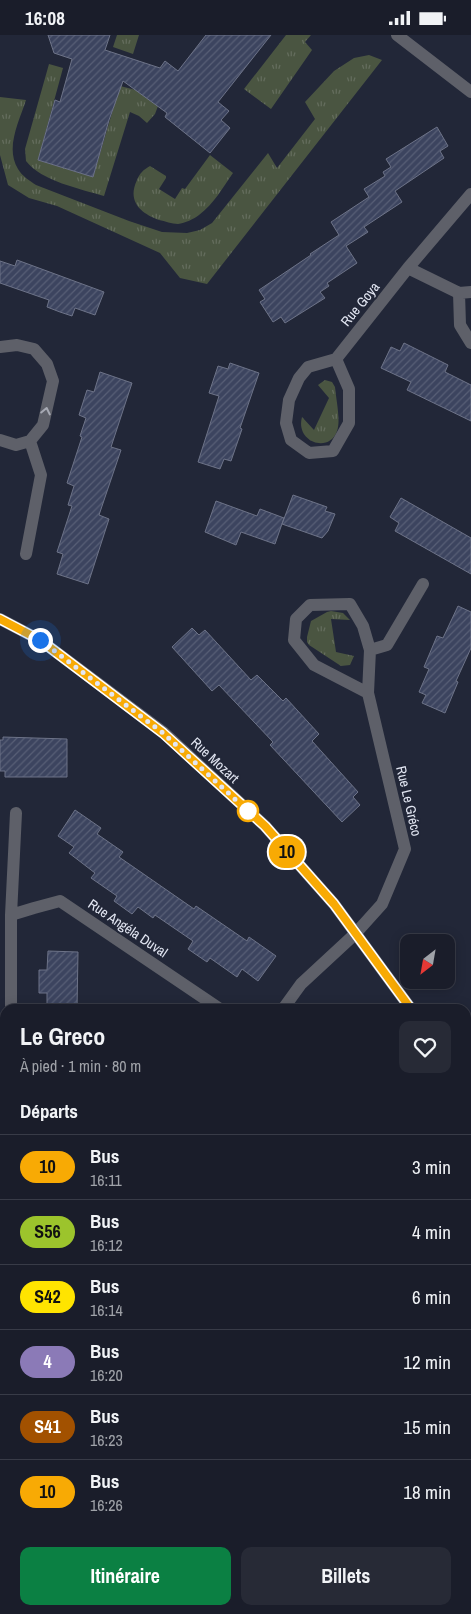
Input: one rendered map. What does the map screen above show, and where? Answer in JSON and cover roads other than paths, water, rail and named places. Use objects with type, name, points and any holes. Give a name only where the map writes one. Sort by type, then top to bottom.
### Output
[{"type":"street","points":[[397,35],[471,92]]},
{"type":"street","name":"Rue Goya","points":[[336,359],[408,268],[471,194]]},
{"type":"street","points":[[408,268],[465,292],[460,325],[471,343]]},
{"type":"street","points":[[0,347],[17,345],[34,349],[46,364],[53,381],[43,425],[30,441],[16,445],[0,440]]},
{"type":"street","points":[[336,359],[349,389],[349,423],[332,451],[309,453],[291,440],[286,423],[289,401],[299,378],[308,367],[336,359]]},
{"type":"street","points":[[26,554],[41,475],[30,441]]},
{"type":"street","points":[[370,650],[387,645],[423,584]]},
{"type":"street","name":"Rue Le Gréco","points":[[287,1004],[301,984],[355,934],[382,904],[404,849],[368,693],[370,650],[363,626],[350,603],[310,605],[296,619],[294,640],[314,665],[368,693]]},
{"type":"street","name":"Rue Mozart","points":[[0,619],[40,640],[163,733],[265,826],[334,904],[408,1004]]},
{"type":"street","points":[[11,1004],[11,915],[16,813]]},
{"type":"street","name":"Rue Angéla Duval","points":[[11,915],[60,901],[213,1004]]}]
